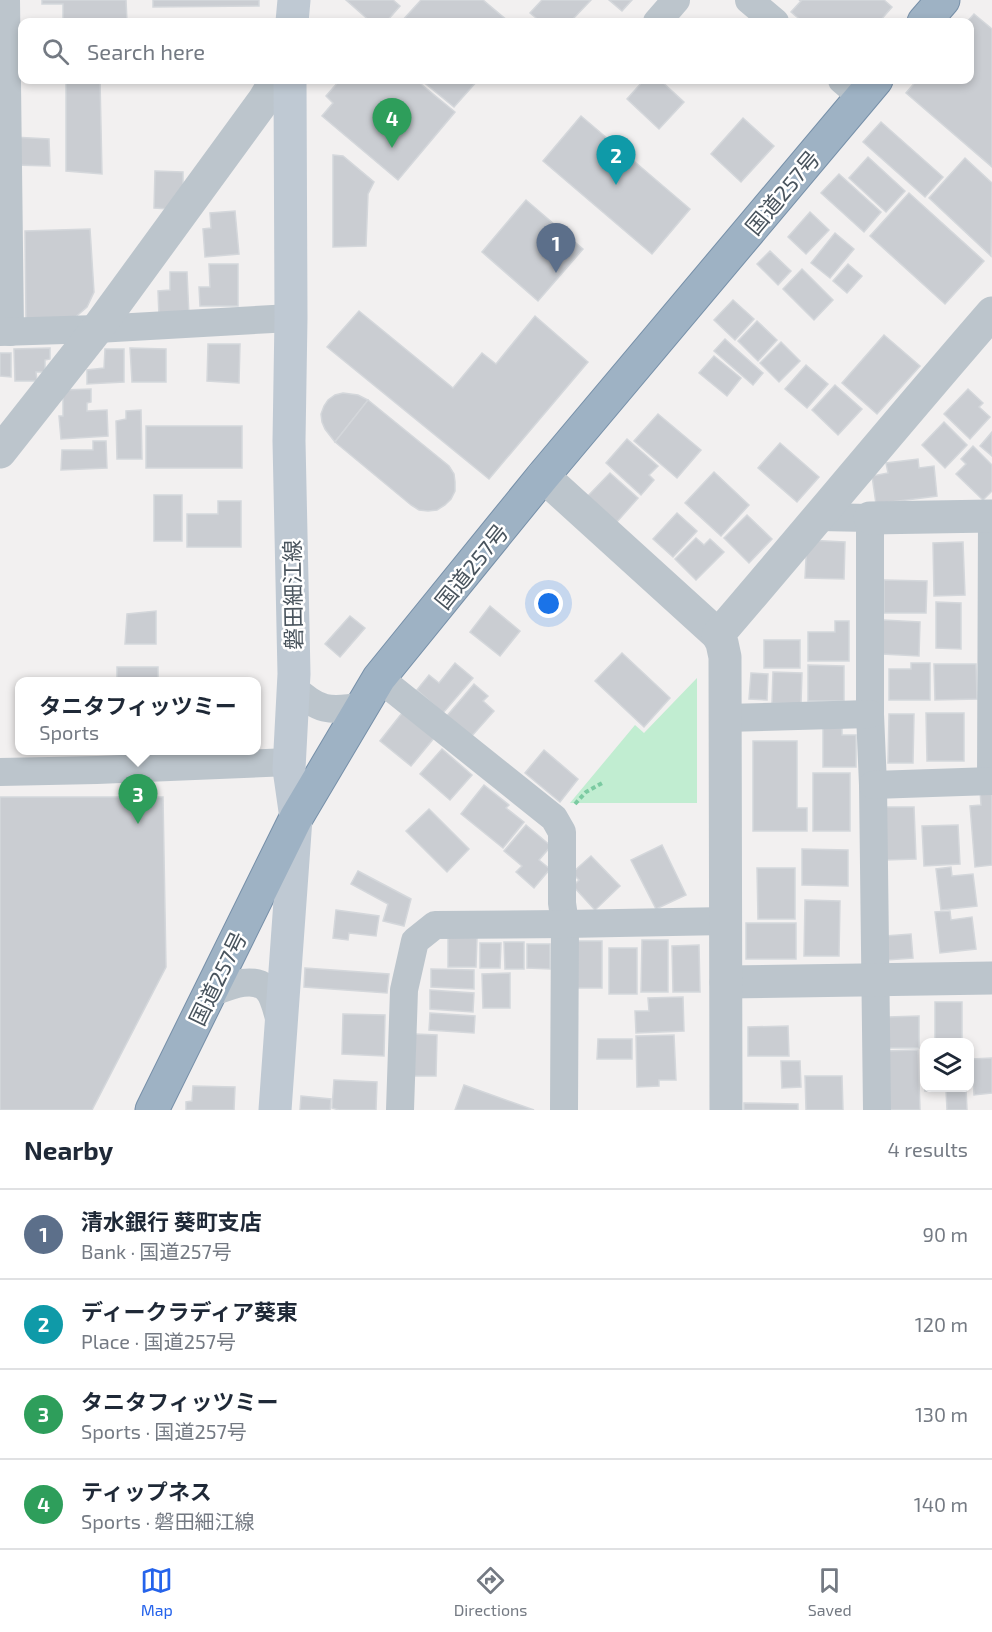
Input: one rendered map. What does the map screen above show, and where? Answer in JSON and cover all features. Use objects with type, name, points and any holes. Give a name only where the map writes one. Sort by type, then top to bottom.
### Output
[{"type":"highway","points":[[927,18],[943,0]]},
{"type":"highway","name":"国道257号","points":[[152,1110],[296,818],[371,692],[860,85]]},
{"type":"main road","points":[[292,18],[294,0]]},
{"type":"main road","name":"磐田細江線","points":[[275,1110],[296,818],[289,762],[293,687],[289,441],[290,84]]},
{"type":"street","points":[[6,0],[5,332],[291,318]]},
{"type":"street","points":[[303,18],[310,0]]},
{"type":"street","points":[[660,18],[676,0]]},
{"type":"street","points":[[749,0],[770,18]]},
{"type":"street","points":[[0,452],[97,329],[274,84]]},
{"type":"street","points":[[718,635],[992,313]]},
{"type":"street","points":[[543,476],[718,635],[722,643],[725,657],[726,1110]]},
{"type":"street","points":[[819,518],[992,516],[992,781],[873,785]]},
{"type":"street","points":[[870,518],[870,714],[877,1110]]},
{"type":"street","points":[[293,687],[315,705],[330,709],[371,692],[554,818],[560,826],[562,832],[562,903],[565,924],[564,1110]]},
{"type":"street","points":[[725,718],[870,714]]},
{"type":"street","points":[[0,772],[289,762]]},
{"type":"street","points":[[400,1110],[403,996],[416,941],[435,925],[726,921]]},
{"type":"street","points":[[726,982],[992,978]]},
{"type":"street","points":[[210,993],[236,983],[250,982],[266,987],[273,999],[281,1026]]},
{"type":"path","points":[[571,808],[586,792],[604,782]]},
{"type":"green space","points":[[697,678],[697,803],[570,803],[635,725],[644,733]]},
{"type":"building","points":[[42,0],[126,0],[127,18],[63,18],[63,4],[42,4]]},
{"type":"building","points":[[153,0],[259,0],[259,6],[153,7]]},
{"type":"building","points":[[346,0],[393,0],[400,6],[390,18],[366,18]]},
{"type":"building","points":[[421,0],[483,0],[504,18],[405,18]]},
{"type":"building","points":[[542,0],[591,0],[574,18],[536,18],[530,13]]},
{"type":"building","points":[[609,0],[632,0],[622,11]]},
{"type":"building","points":[[799,0],[884,0],[892,7],[882,18],[798,18],[791,12],[801,1]]},
{"type":"building","points":[[974,14],[992,29],[992,167],[906,93],[914,84],[974,84],[974,18],[970,18]]},
{"type":"building","points":[[66,84],[100,84],[102,174],[66,171]]},
{"type":"building","points":[[336,84],[421,84],[455,112],[398,180],[322,116],[333,103],[326,96]]},
{"type":"building","points":[[426,84],[474,84],[454,107]]},
{"type":"building","points":[[640,84],[664,84],[684,102],[659,129],[627,99]]},
{"type":"building","points":[[581,116],[690,209],[652,254],[543,161]]},
{"type":"building","points":[[743,118],[774,146],[741,182],[711,154]]},
{"type":"building","points":[[881,122],[943,177],[925,197],[863,142]]},
{"type":"building","points":[[13,137],[49,139],[50,166],[14,165]]},
{"type":"building","points":[[333,155],[343,156],[374,182],[368,194],[366,246],[333,247]]},
{"type":"building","points":[[868,157],[905,191],[886,212],[849,178]]},
{"type":"building","points":[[965,158],[992,183],[991,256],[929,198]]},
{"type":"building","points":[[155,171],[183,172],[183,192],[169,209],[154,208]]},
{"type":"building","points":[[839,174],[881,212],[864,232],[821,193]]},
{"type":"building","points":[[909,193],[984,261],[945,304],[870,236]]},
{"type":"building","points":[[526,200],[583,249],[538,301],[482,252]]},
{"type":"building","points":[[235,211],[239,254],[205,257],[203,229],[211,228],[210,213]]},
{"type":"building","points":[[810,212],[829,230],[806,254],[788,237]]},
{"type":"building","points":[[90,229],[94,292],[87,307],[73,319],[26,320],[25,231]]},
{"type":"building","points":[[835,233],[854,249],[830,278],[811,263]]},
{"type":"building","points":[[770,251],[791,271],[778,285],[757,264]]},
{"type":"building","points":[[209,264],[238,264],[238,306],[200,306],[199,287],[210,287]]},
{"type":"building","points":[[848,264],[862,276],[847,293],[833,281]]},
{"type":"building","points":[[802,269],[833,300],[814,320],[783,289]]},
{"type":"building","points":[[170,272],[187,272],[189,316],[159,317],[158,291],[170,290]]},
{"type":"building","points":[[733,300],[754,319],[735,340],[714,320]]},
{"type":"building","points":[[359,311],[453,388],[482,353],[496,364],[535,316],[588,362],[489,479],[327,347]]},
{"type":"building","points":[[757,321],[777,340],[758,361],[738,341]]},
{"type":"building","points":[[884,335],[920,366],[877,414],[842,383]]},
{"type":"building","points":[[725,339],[763,373],[753,385],[714,351]]},
{"type":"building","points":[[781,342],[800,361],[779,382],[760,363]]},
{"type":"building","points":[[208,344],[240,344],[239,383],[207,381]]},
{"type":"building","points":[[50,348],[50,359],[45,360],[45,372],[36,372],[37,381],[15,381],[14,349]]},
{"type":"building","points":[[130,348],[166,349],[166,382],[132,382]]},
{"type":"building","points":[[105,349],[124,349],[124,382],[87,384],[87,370],[104,368]]},
{"type":"building","points":[[0,353],[11,353],[11,377],[0,376]]},
{"type":"building","points":[[714,356],[741,378],[727,396],[699,373]]},
{"type":"building","points":[[806,365],[828,384],[807,408],[785,389]]},
{"type":"building","points":[[835,385],[862,409],[838,435],[812,410]]},
{"type":"building","points":[[91,389],[91,402],[87,403],[87,411],[107,410],[108,436],[61,439],[59,416],[63,416],[63,390]]},
{"type":"building","points":[[968,389],[983,403],[979,407],[990,417],[970,439],[944,414]]},
{"type":"building","points":[[343,393],[358,395],[368,400],[335,442],[325,429],[321,414],[328,400]]},
{"type":"building","points":[[368,400],[449,466],[454,474],[455,491],[445,505],[437,510],[419,510],[335,442]]},
{"type":"building","points":[[141,410],[142,459],[117,459],[116,421],[126,419],[126,411]]},
{"type":"building","points":[[658,414],[701,450],[677,478],[634,441]]},
{"type":"building","points":[[944,422],[967,445],[945,468],[922,445]]},
{"type":"building","points":[[146,426],[242,426],[242,468],[146,468]]},
{"type":"building","points":[[992,432],[992,456],[980,446]]},
{"type":"building","points":[[627,439],[658,466],[649,475],[654,480],[641,495],[606,463]]},
{"type":"building","points":[[93,441],[106,441],[107,468],[61,470],[62,450],[93,450]]},
{"type":"building","points":[[780,443],[819,477],[797,502],[758,468]]},
{"type":"building","points":[[973,446],[992,465],[992,491],[983,500],[956,474],[966,464],[961,459]]},
{"type":"building","points":[[918,459],[919,468],[934,466],[937,496],[876,504],[872,476],[888,473],[886,463]]},
{"type":"building","points":[[714,472],[749,505],[721,536],[685,503]]},
{"type":"building","points":[[610,473],[638,498],[615,524],[586,498]]},
{"type":"building","points":[[154,495],[182,495],[182,541],[154,541]]},
{"type":"building","points":[[218,501],[241,501],[241,547],[187,547],[187,514],[218,514]]},
{"type":"building","points":[[677,513],[697,531],[673,557],[653,539]]},
{"type":"building","points":[[747,515],[772,539],[749,563],[724,538]]},
{"type":"building","points":[[696,538],[704,545],[710,539],[724,552],[696,580],[675,559]]},
{"type":"building","points":[[807,540],[845,542],[844,579],[805,578]]},
{"type":"building","points":[[963,542],[965,595],[934,596],[933,543]]},
{"type":"building","points":[[884,580],[927,581],[926,613],[884,613]]},
{"type":"building","points":[[936,602],[961,603],[961,649],[936,648]]},
{"type":"building","points":[[490,606],[520,631],[500,656],[470,632]]},
{"type":"building","points":[[156,611],[156,644],[125,644],[127,614]]},
{"type":"building","points":[[350,616],[365,628],[340,657],[325,644]]},
{"type":"building","points":[[883,620],[920,622],[919,656],[882,654]]},
{"type":"building","points":[[835,621],[849,621],[849,661],[808,661],[808,632],[835,632]]},
{"type":"building","points":[[764,640],[800,640],[800,668],[764,668]]},
{"type":"building","points":[[622,653],[670,698],[644,727],[595,681]]},
{"type":"building","points":[[455,663],[473,678],[443,713],[417,690],[429,675],[439,683]]},
{"type":"building","points":[[911,663],[930,663],[930,700],[889,700],[889,669],[911,669]]},
{"type":"building","points":[[934,664],[976,664],[977,699],[935,700]]},
{"type":"building","points":[[808,665],[844,666],[844,701],[808,701]]},
{"type":"building","points":[[117,667],[158,667],[158,677],[117,677]]},
{"type":"building","points":[[773,672],[802,673],[801,704],[772,703]]},
{"type":"building","points":[[751,673],[768,674],[767,700],[749,699]]},
{"type":"building","points":[[474,684],[488,696],[483,701],[494,711],[470,738],[446,717]]},
{"type":"building","points":[[402,713],[434,738],[411,766],[380,741]]},
{"type":"building","points":[[926,713],[964,713],[964,761],[927,761]]},
{"type":"building","points":[[889,714],[914,714],[913,763],[888,763]]},
{"type":"building","points":[[823,728],[842,728],[842,735],[856,735],[856,767],[823,767]]},
{"type":"building","points":[[753,741],[797,741],[797,808],[807,808],[807,831],[753,831]]},
{"type":"building","points":[[442,749],[472,775],[450,800],[420,774]]},
{"type":"building","points":[[544,750],[578,779],[560,802],[525,773]]},
{"type":"building","points":[[813,773],[850,773],[850,831],[813,831]]},
{"type":"building","points":[[484,785],[509,805],[506,808],[524,822],[503,848],[461,814]]},
{"type":"building","points":[[992,789],[992,865],[975,867],[970,806],[981,805],[980,790]]},
{"type":"building","points":[[0,797],[163,797],[166,967],[92,1110],[0,1110]]},
{"type":"building","points":[[884,807],[914,807],[916,859],[885,860]]},
{"type":"building","points":[[429,809],[469,849],[447,872],[406,831]]},
{"type":"building","points":[[526,825],[551,846],[539,860],[550,869],[534,888],[516,872],[522,866],[504,851]]},
{"type":"building","points":[[958,825],[960,864],[924,866],[922,826]]},
{"type":"building","points":[[662,845],[686,895],[656,909],[631,860]]},
{"type":"building","points":[[802,849],[848,850],[848,886],[802,885]]},
{"type":"building","points":[[591,856],[620,886],[595,910],[573,886],[579,880],[572,873]]},
{"type":"building","points":[[951,867],[952,876],[973,874],[977,906],[941,910],[936,869]]},
{"type":"building","points":[[757,868],[795,868],[795,919],[758,919]]},
{"type":"building","points":[[358,871],[411,899],[404,926],[383,921],[388,904],[351,884]]},
{"type":"building","points":[[805,900],[840,901],[839,956],[804,956]]},
{"type":"building","points":[[336,910],[379,916],[376,936],[349,933],[348,940],[333,938]]},
{"type":"building","points":[[950,911],[951,920],[972,917],[976,949],[940,953],[935,912]]},
{"type":"building","points":[[746,923],[796,923],[796,959],[746,959]]},
{"type":"building","points":[[911,934],[913,958],[887,960],[885,936]]},
{"type":"building","points":[[448,937],[477,938],[476,967],[448,967]]},
{"type":"building","points":[[642,940],[668,940],[668,992],[641,992]]},
{"type":"building","points":[[575,941],[602,941],[602,988],[575,988]]},
{"type":"building","points":[[504,942],[524,942],[524,969],[505,969]]},
{"type":"building","points":[[480,943],[501,943],[500,968],[480,968]]},
{"type":"building","points":[[527,944],[550,944],[550,969],[527,968]]},
{"type":"building","points":[[699,945],[700,992],[673,992],[672,946]]},
{"type":"building","points":[[609,948],[637,948],[637,994],[609,994]]},
{"type":"building","points":[[305,968],[389,974],[387,993],[304,987]]},
{"type":"building","points":[[431,969],[474,970],[474,989],[431,987]]},
{"type":"building","points":[[510,973],[510,1008],[483,1008],[482,974]]},
{"type":"building","points":[[430,990],[474,993],[473,1012],[430,1009]]},
{"type":"building","points":[[683,997],[684,1031],[636,1033],[635,1011],[649,1011],[648,998]]},
{"type":"building","points":[[935,1002],[962,1002],[962,1038],[935,1038]]},
{"type":"building","points":[[430,1013],[475,1016],[474,1033],[429,1030]]},
{"type":"building","points":[[343,1014],[385,1015],[384,1056],[342,1054]]},
{"type":"building","points":[[919,1016],[919,1048],[889,1048],[888,1017]]},
{"type":"building","points":[[788,1026],[789,1056],[748,1056],[748,1027]]},
{"type":"building","points":[[415,1034],[437,1035],[436,1076],[414,1076]]},
{"type":"building","points":[[674,1035],[676,1080],[659,1080],[659,1086],[637,1087],[636,1036]]},
{"type":"building","points":[[598,1039],[632,1039],[632,1059],[597,1059]]},
{"type":"building","points":[[918,1050],[920,1110],[887,1110],[885,1051]]},
{"type":"building","points":[[992,1058],[992,1093],[974,1095],[974,1059]]},
{"type":"building","points":[[781,1061],[800,1061],[801,1087],[782,1088]]},
{"type":"building","points":[[805,1076],[842,1076],[843,1110],[806,1110]]},
{"type":"building","points":[[334,1080],[377,1082],[376,1110],[332,1108]]},
{"type":"building","points":[[464,1085],[534,1110],[455,1110]]},
{"type":"building","points":[[193,1086],[235,1087],[234,1110],[186,1110],[186,1102],[192,1101]]},
{"type":"building","points":[[946,1092],[966,1092],[967,1110],[947,1110]]},
{"type":"building","points":[[301,1096],[331,1099],[330,1110],[300,1110]]},
{"type":"building","points":[[744,1103],[798,1104],[798,1110],[744,1110]]},
{"type":"place","name":"ティップネス","points":[[392,148]]},
{"type":"place","name":"ディークラディア葵東","points":[[616,185]]},
{"type":"place","name":"清水銀行 葵町支店","points":[[556,273]]},
{"type":"place","name":"タニタフィッツミー","points":[[138,824]]}]
